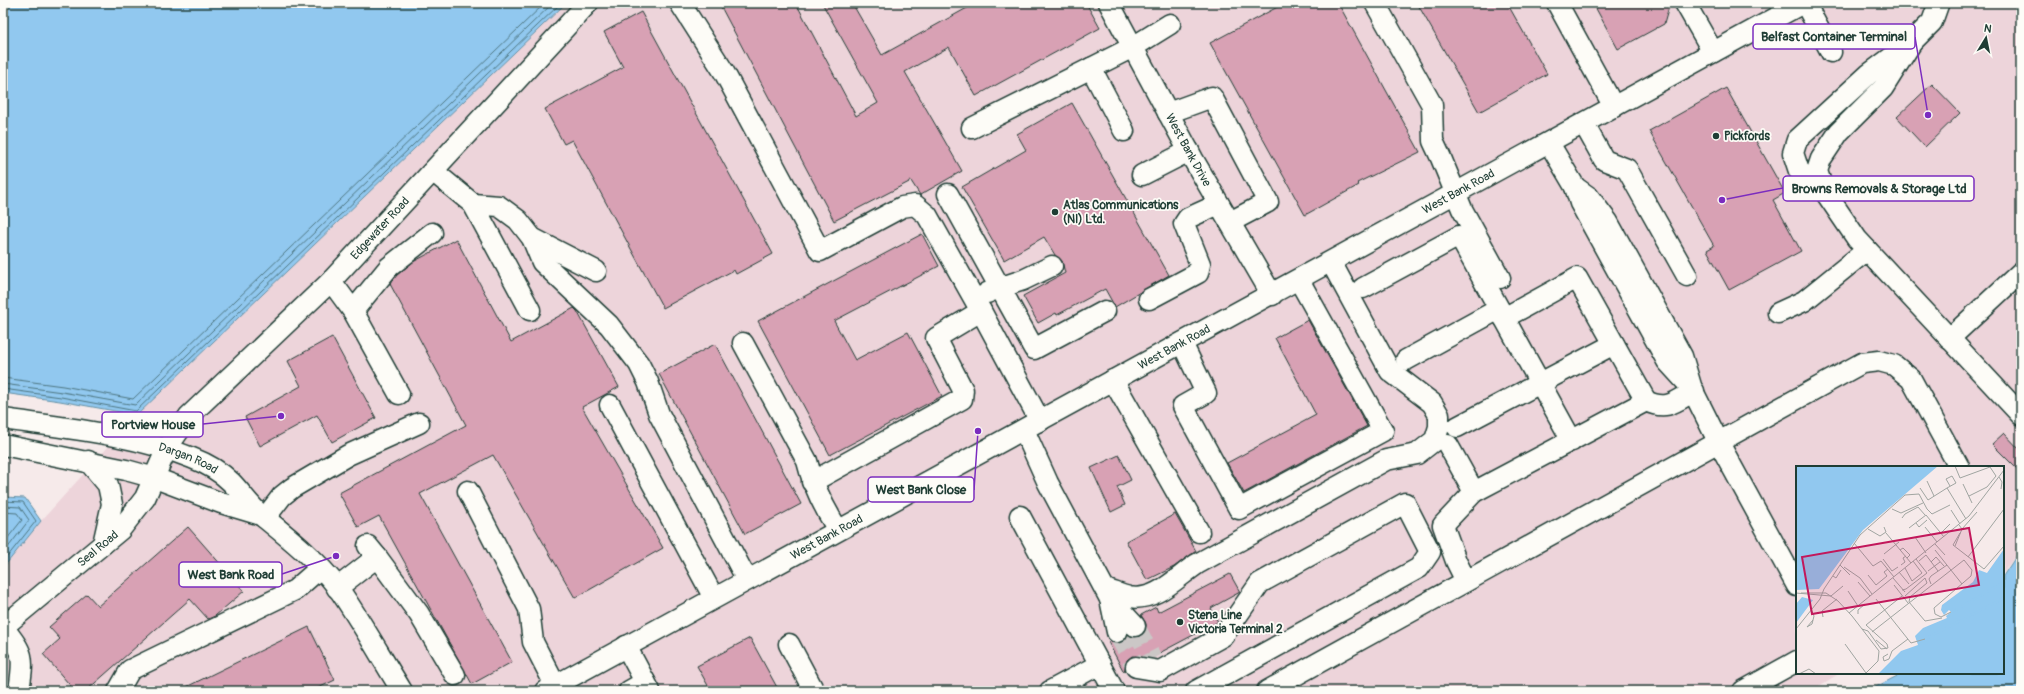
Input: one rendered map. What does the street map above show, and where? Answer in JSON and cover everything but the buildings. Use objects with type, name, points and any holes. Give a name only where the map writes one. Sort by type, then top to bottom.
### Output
[{"type":"street","name":"Edgewater Road","points":[[167,448],[189,416],[331,281],[434,172],[588,3]]},
{"type":"street","points":[[680,3],[724,72],[820,251],[902,207],[915,205],[927,215],[978,305],[1032,426],[1048,483],[1126,629]]},
{"type":"street","name":"West Bank Drive","points":[[1109,3],[1189,151],[1272,294]]},
{"type":"street","points":[[1375,3],[1432,105],[1433,141],[1462,209],[1500,278]]},
{"type":"street","points":[[1557,3],[1614,107]]},
{"type":"street","points":[[1685,3],[1713,52]]},
{"type":"street","points":[[1804,3],[1830,52]]},
{"type":"street","name":"West Bank Road","points":[[550,688],[1804,3]]},
{"type":"street","points":[[1823,189],[1800,171],[1793,153],[1797,140],[1869,74],[1912,42],[1932,22],[1939,4]]},
{"type":"street","points":[[972,128],[1133,47],[1170,24]]},
{"type":"street","points":[[1912,42],[1883,88],[1839,132],[1820,159],[1816,171],[1823,189],[1857,240],[2021,415]]},
{"type":"street","points":[[1091,68],[1124,131]]},
{"type":"street","points":[[1168,113],[1212,97],[1268,202],[1230,222]]},
{"type":"street","points":[[1584,124],[1604,160],[1627,169],[1687,276]]},
{"type":"street","points":[[1550,143],[1575,187],[1580,203],[1667,360],[1693,390],[1719,443],[1796,584]]},
{"type":"street","points":[[1142,175],[1189,151]]},
{"type":"street","points":[[434,172],[473,204],[530,310]]},
{"type":"street","points":[[948,194],[1034,349],[1105,311]]},
{"type":"street","points":[[473,204],[499,206],[518,220],[532,238],[542,262],[609,325],[639,364],[648,382],[659,414],[747,580]]},
{"type":"street","points":[[1149,299],[1198,273],[1200,264],[1184,224],[1188,218],[1219,204]]},
{"type":"street","points":[[352,310],[388,267],[432,233]]},
{"type":"street","points":[[1363,288],[1459,236],[1572,441]]},
{"type":"street","points":[[532,238],[596,271]]},
{"type":"street","points":[[1778,313],[1804,301],[1867,250]]},
{"type":"street","points":[[1108,594],[1129,597],[1140,597],[1152,594],[1174,582],[1197,564],[1386,460],[1417,454],[1435,440],[1439,427],[1439,414],[1432,403],[1390,370],[1331,262]]},
{"type":"street","points":[[812,482],[962,400],[963,390],[936,338],[999,288],[1023,280],[1052,266]]},
{"type":"street","points":[[1949,339],[2021,272]]},
{"type":"street","points":[[1406,360],[1577,278],[1646,401],[1657,406],[1670,405],[1693,390]]},
{"type":"street","points":[[1182,343],[1206,393],[1183,406],[1238,509],[1384,431],[1299,280]]},
{"type":"street","points":[[331,281],[352,310],[399,394]]},
{"type":"street","points":[[743,343],[807,461],[812,482],[838,530]]},
{"type":"street","points":[[1457,427],[1614,344]]},
{"type":"street","points":[[1267,691],[1719,443],[1852,367],[1862,363],[1879,361],[1894,365],[1911,379],[1958,466]]},
{"type":"street","points":[[1113,380],[1199,532]]},
{"type":"street","points":[[1466,581],[1456,561],[1443,525],[1474,492],[1646,401]]},
{"type":"street","points":[[610,405],[714,598]]},
{"type":"street","name":"Dargan Road","points":[[3,419],[108,434],[167,448],[194,458],[230,480],[263,516],[320,568],[338,588],[403,690]]},
{"type":"street","points":[[263,516],[292,488],[348,454],[418,423]]},
{"type":"street","name":"Dargan Road","points":[[3,445],[88,461],[155,478],[221,503],[263,516]]},
{"type":"street","points":[[1448,445],[1474,492]]},
{"type":"street","name":"Seal Road","points":[[3,627],[120,530],[137,509],[155,478],[167,448]]},
{"type":"street","points":[[88,461],[108,485],[112,504],[103,544]]},
{"type":"street","points":[[468,491],[529,609],[533,642],[550,688]]},
{"type":"street","points":[[1150,666],[1223,636],[1260,583],[1405,503],[1430,552],[1420,568],[1196,691]]},
{"type":"street","points":[[1020,516],[1114,691]]},
{"type":"street","points":[[338,588],[372,551],[419,614],[455,675]]},
{"type":"street","points":[[118,691],[130,670],[295,590],[320,568]]},
{"type":"street","points":[[3,627],[20,648],[23,662],[19,691]]},
{"type":"street","points":[[789,644],[814,691]]},
{"type":"street","points":[[626,646],[641,688]]},
{"type":"street","points":[[1742,691],[1796,662]]},
{"type":"street","points":[[1050,691],[1100,664]]},
{"type":"shaded area","points":[[566,3],[2021,3],[2021,549],[2004,571],[2004,466],[1796,466],[1796,674],[1838,674],[1811,691],[3,691],[3,568],[41,521],[137,415]]},
{"type":"water","points":[[3,3],[566,3],[137,415],[60,401],[3,393]]},
{"type":"water","points":[[3,497],[25,498],[41,521],[3,568]]},
{"type":"water","points":[[2021,549],[2021,691],[1868,691],[1901,674],[2004,674],[2004,574]]},
{"type":"tunnel","points":[[1135,626],[1152,659]]},
{"type":"tunnel","points":[[1117,632],[1136,667]]},
{"type":"place","name":"Belfast Container Terminal","points":[[1928,115]]},
{"type":"place","name":"Pickfords","points":[[1716,136]]},
{"type":"place","name":"Browns Removals & Storage Ltd","points":[[1722,200]]},
{"type":"place","name":"Atlas Communications (NI) Ltd.","points":[[1055,212]]},
{"type":"place","name":"Portview House","points":[[281,416]]},
{"type":"place","name":"West Bank Close","points":[[978,431]]},
{"type":"place","name":"West Bank Road","points":[[336,556]]},
{"type":"place","name":"Stena Line Victoria Terminal 2","points":[[1180,622]]}]
